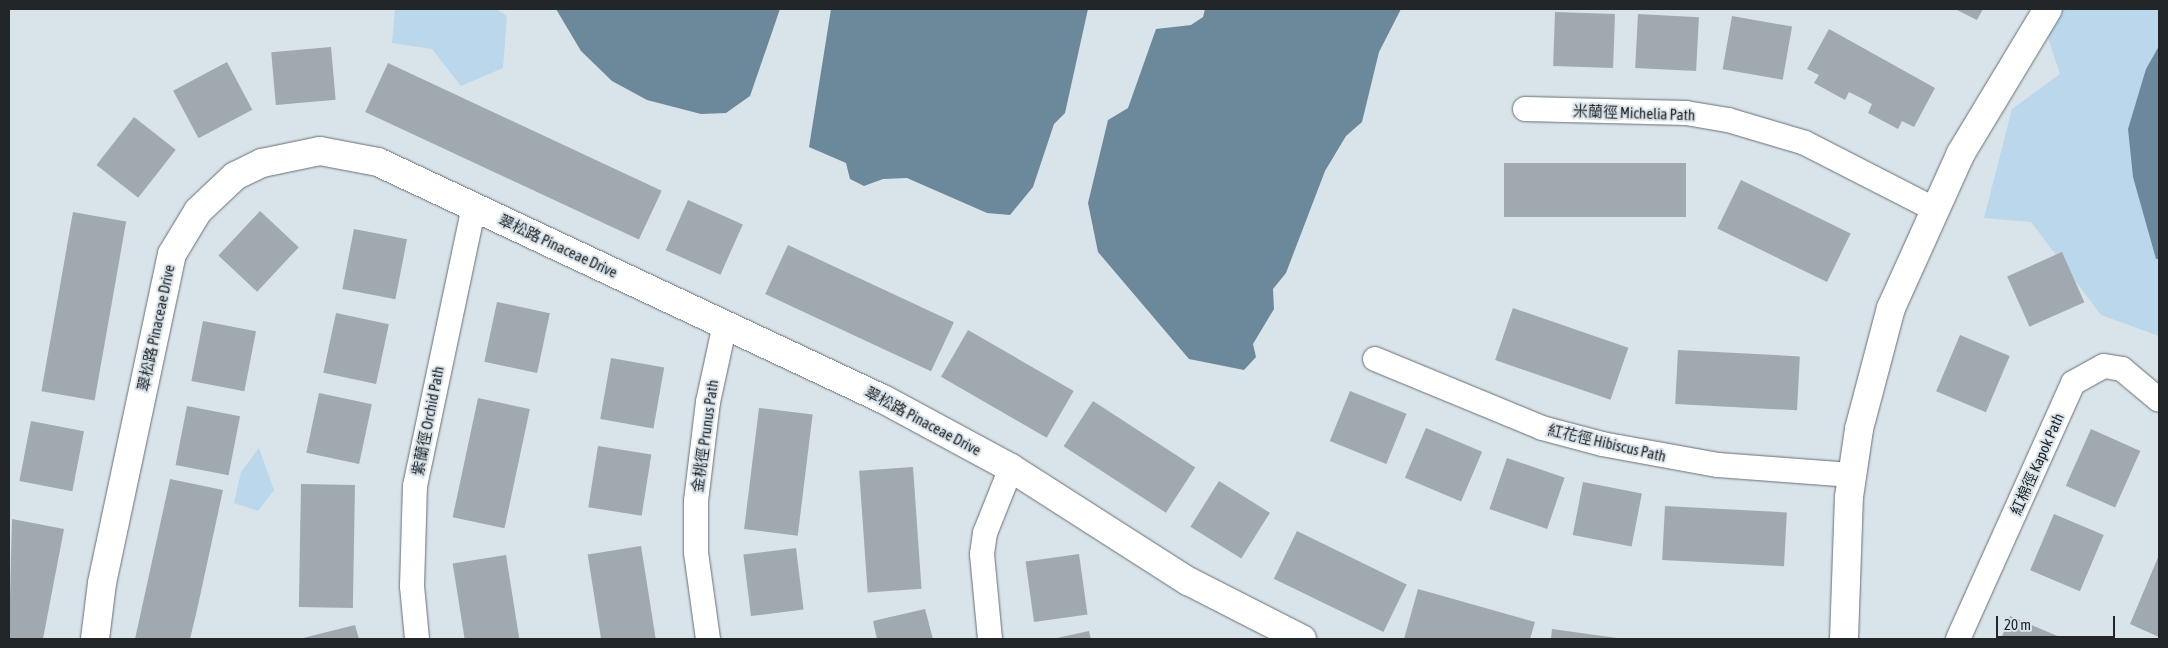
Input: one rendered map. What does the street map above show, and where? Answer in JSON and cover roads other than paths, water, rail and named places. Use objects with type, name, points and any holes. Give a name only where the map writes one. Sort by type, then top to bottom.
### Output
[{"type":"street","points":[[1844,639],[1843,565],[1852,476],[1874,363],[1891,308],[1932,208],[2048,9]]},
{"type":"street","name":"翠松路 Pinaceae Drive","points":[[95,639],[102,583],[165,279],[183,231],[198,211],[235,176],[262,163],[320,151],[378,162],[885,400],[1010,468],[1188,581],[1294,638]]},
{"type":"lane","name":"米蘭徑 Michelia Path","points":[[1525,109],[1686,113],[1736,122],[1805,143],[1932,208]]},
{"type":"lane","name":"紫蘭徑 Orchid Path","points":[[417,639],[412,586],[416,486],[474,207]]},
{"type":"lane","name":"金桃徑 Prunus Path","points":[[708,639],[696,552],[696,501],[704,426],[725,324]]},
{"type":"lane","name":"紅花徑 Hibiscus Path","points":[[1375,359],[1542,428],[1602,444],[1718,465],[1852,476]]},
{"type":"lane","name":"紅棉徑 Kapok Path","points":[[1958,639],[2073,383],[2104,366],[2134,375],[2159,400]]},
{"type":"lane","points":[[990,639],[982,554],[985,533],[1010,468]]}]
